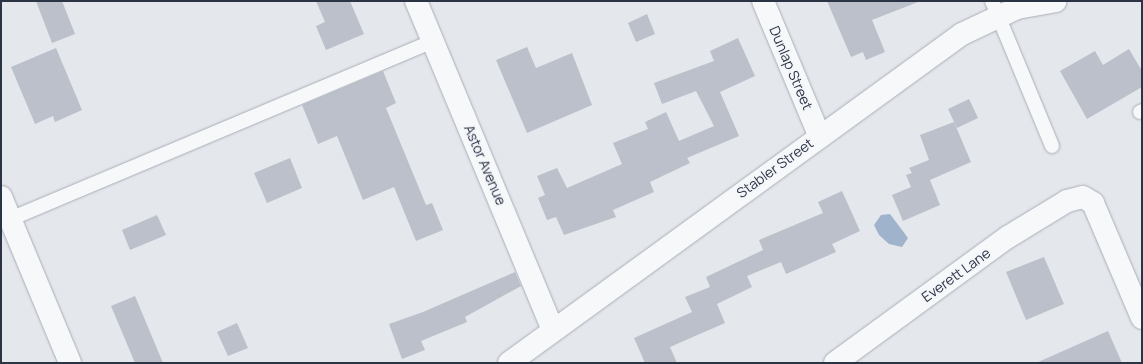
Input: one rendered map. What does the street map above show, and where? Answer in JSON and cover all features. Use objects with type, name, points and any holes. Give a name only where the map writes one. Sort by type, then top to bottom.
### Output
[{"type":"street","name":"Astor Avenue","points":[[416,1],[553,330]]},
{"type":"street","name":"Dunlap Street","points":[[763,1],[819,135]]},
{"type":"street","name":"Stabler Street","points":[[509,363],[819,135],[962,34],[995,8],[1017,8],[1056,1]]},
{"type":"street","points":[[1,197],[70,363]]},
{"type":"street","name":"Everett Lane","points":[[835,363],[1008,237],[1067,201],[1083,197],[1093,202],[1142,318]]},
{"type":"lane","points":[[995,8],[1052,146]]},
{"type":"lane","points":[[10,219],[433,42]]},
{"type":"water","points":[[890,214],[908,238],[902,247],[889,244],[879,235],[874,225],[881,215]]},
{"type":"building","points":[[36,1],[62,1],[75,34],[52,43]]},
{"type":"building","points":[[316,1],[350,1],[364,34],[326,50],[316,26],[325,22]]},
{"type":"building","points":[[827,1],[918,2],[872,20],[885,52],[866,60],[863,52],[851,57]]},
{"type":"building","points":[[647,14],[655,34],[636,42],[628,23]]},
{"type":"building","points":[[738,38],[755,76],[720,92],[739,136],[687,158],[690,163],[650,182],[654,192],[613,210],[616,217],[564,235],[556,217],[547,220],[538,198],[545,195],[537,176],[557,168],[567,188],[622,164],[613,143],[648,129],[645,122],[666,112],[679,141],[714,126],[696,91],[662,104],[654,83],[714,61],[710,51]]},
{"type":"building","points":[[527,47],[536,68],[572,53],[592,105],[527,133],[496,60]]},
{"type":"building","points":[[56,48],[82,110],[55,122],[53,116],[35,124],[11,67]]},
{"type":"building","points":[[1129,49],[1142,71],[1142,87],[1087,119],[1060,71],[1095,51],[1103,65]]},
{"type":"building","points":[[383,71],[396,103],[386,108],[426,205],[432,203],[443,230],[416,241],[394,187],[363,200],[337,136],[318,144],[302,105]]},
{"type":"building","points":[[969,99],[978,118],[957,128],[948,109]]},
{"type":"building","points":[[954,122],[971,162],[930,180],[940,205],[903,221],[892,195],[911,187],[906,175],[912,173],[909,168],[929,160],[920,135]]},
{"type":"building","points":[[290,158],[302,188],[267,203],[254,173]]},
{"type":"building","points":[[842,191],[860,231],[832,244],[836,252],[786,274],[781,262],[747,276],[752,287],[717,304],[725,323],[670,347],[677,363],[645,363],[634,338],[692,312],[685,297],[710,287],[706,277],[763,250],[759,240],[823,213],[818,202]]},
{"type":"building","points":[[157,215],[166,235],[130,250],[122,230]]},
{"type":"building","points":[[1044,257],[1064,304],[1026,320],[1006,272]]},
{"type":"building","points":[[515,272],[521,286],[465,317],[467,322],[421,341],[425,350],[402,359],[389,324],[423,312]]},
{"type":"building","points":[[135,296],[163,363],[135,363],[111,306]]},
{"type":"building","points":[[237,323],[248,348],[228,356],[217,332]]},
{"type":"building","points":[[1108,331],[1122,363],[1036,363]]}]
